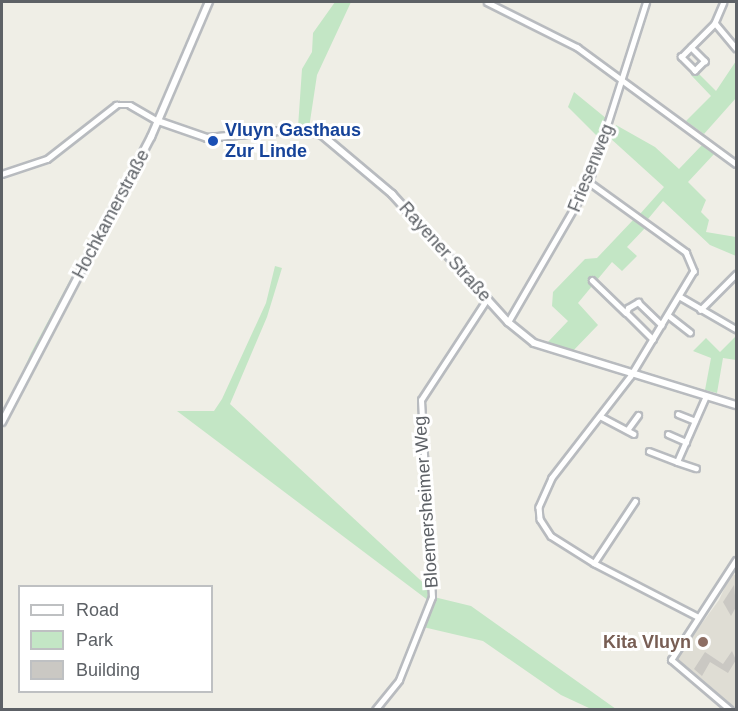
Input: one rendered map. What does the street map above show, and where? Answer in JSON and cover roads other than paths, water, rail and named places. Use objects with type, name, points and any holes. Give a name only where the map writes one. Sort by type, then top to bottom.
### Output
[{"type":"street","name":"Hochkamerstraße","points":[[2,422],[158,121],[209,2]]},
{"type":"street","points":[[487,2],[561,37],[624,79],[736,164]]},
{"type":"street","name":"Friesenweg","points":[[508,322],[589,183],[624,79],[646,2]]},
{"type":"street","points":[[691,47],[705,62],[695,71],[681,57],[691,47],[715,23],[724,2]]},
{"type":"street","points":[[715,23],[736,48]]},
{"type":"street","points":[[2,174],[47,159],[116,105],[130,105],[158,121]]},
{"type":"street","name":"Rayener Straße","points":[[158,121],[207,138],[300,129],[322,135],[392,194],[508,322],[542,347],[631,376],[736,405]]},
{"type":"street","points":[[589,183],[686,252],[694,271],[631,376],[552,478],[539,507],[545,531],[594,563],[698,617]]},
{"type":"street","points":[[700,310],[736,274]]},
{"type":"street","points":[[592,280],[652,339]]},
{"type":"street","points":[[679,296],[736,329]]},
{"type":"street","name":"Bloemersheimer Weg","points":[[375,710],[399,680],[432,597],[421,400],[487,299]]},
{"type":"street","points":[[626,313],[638,302],[662,325]]},
{"type":"street","points":[[668,315],[690,332]]},
{"type":"street","points":[[677,462],[706,396]]},
{"type":"street","points":[[678,414],[695,421]]},
{"type":"street","points":[[628,429],[638,415]]},
{"type":"street","points":[[600,416],[634,434]]},
{"type":"street","points":[[668,434],[686,442]]},
{"type":"street","points":[[649,451],[696,468]]},
{"type":"street","points":[[594,563],[634,501]]},
{"type":"street","points":[[730,710],[672,665],[698,617],[736,560]]},
{"type":"place","name":"Vluyn Gasthaus Zur Linde","points":[[213,141]]},
{"type":"place","name":"Kita Vluyn","points":[[703,642]]}]
